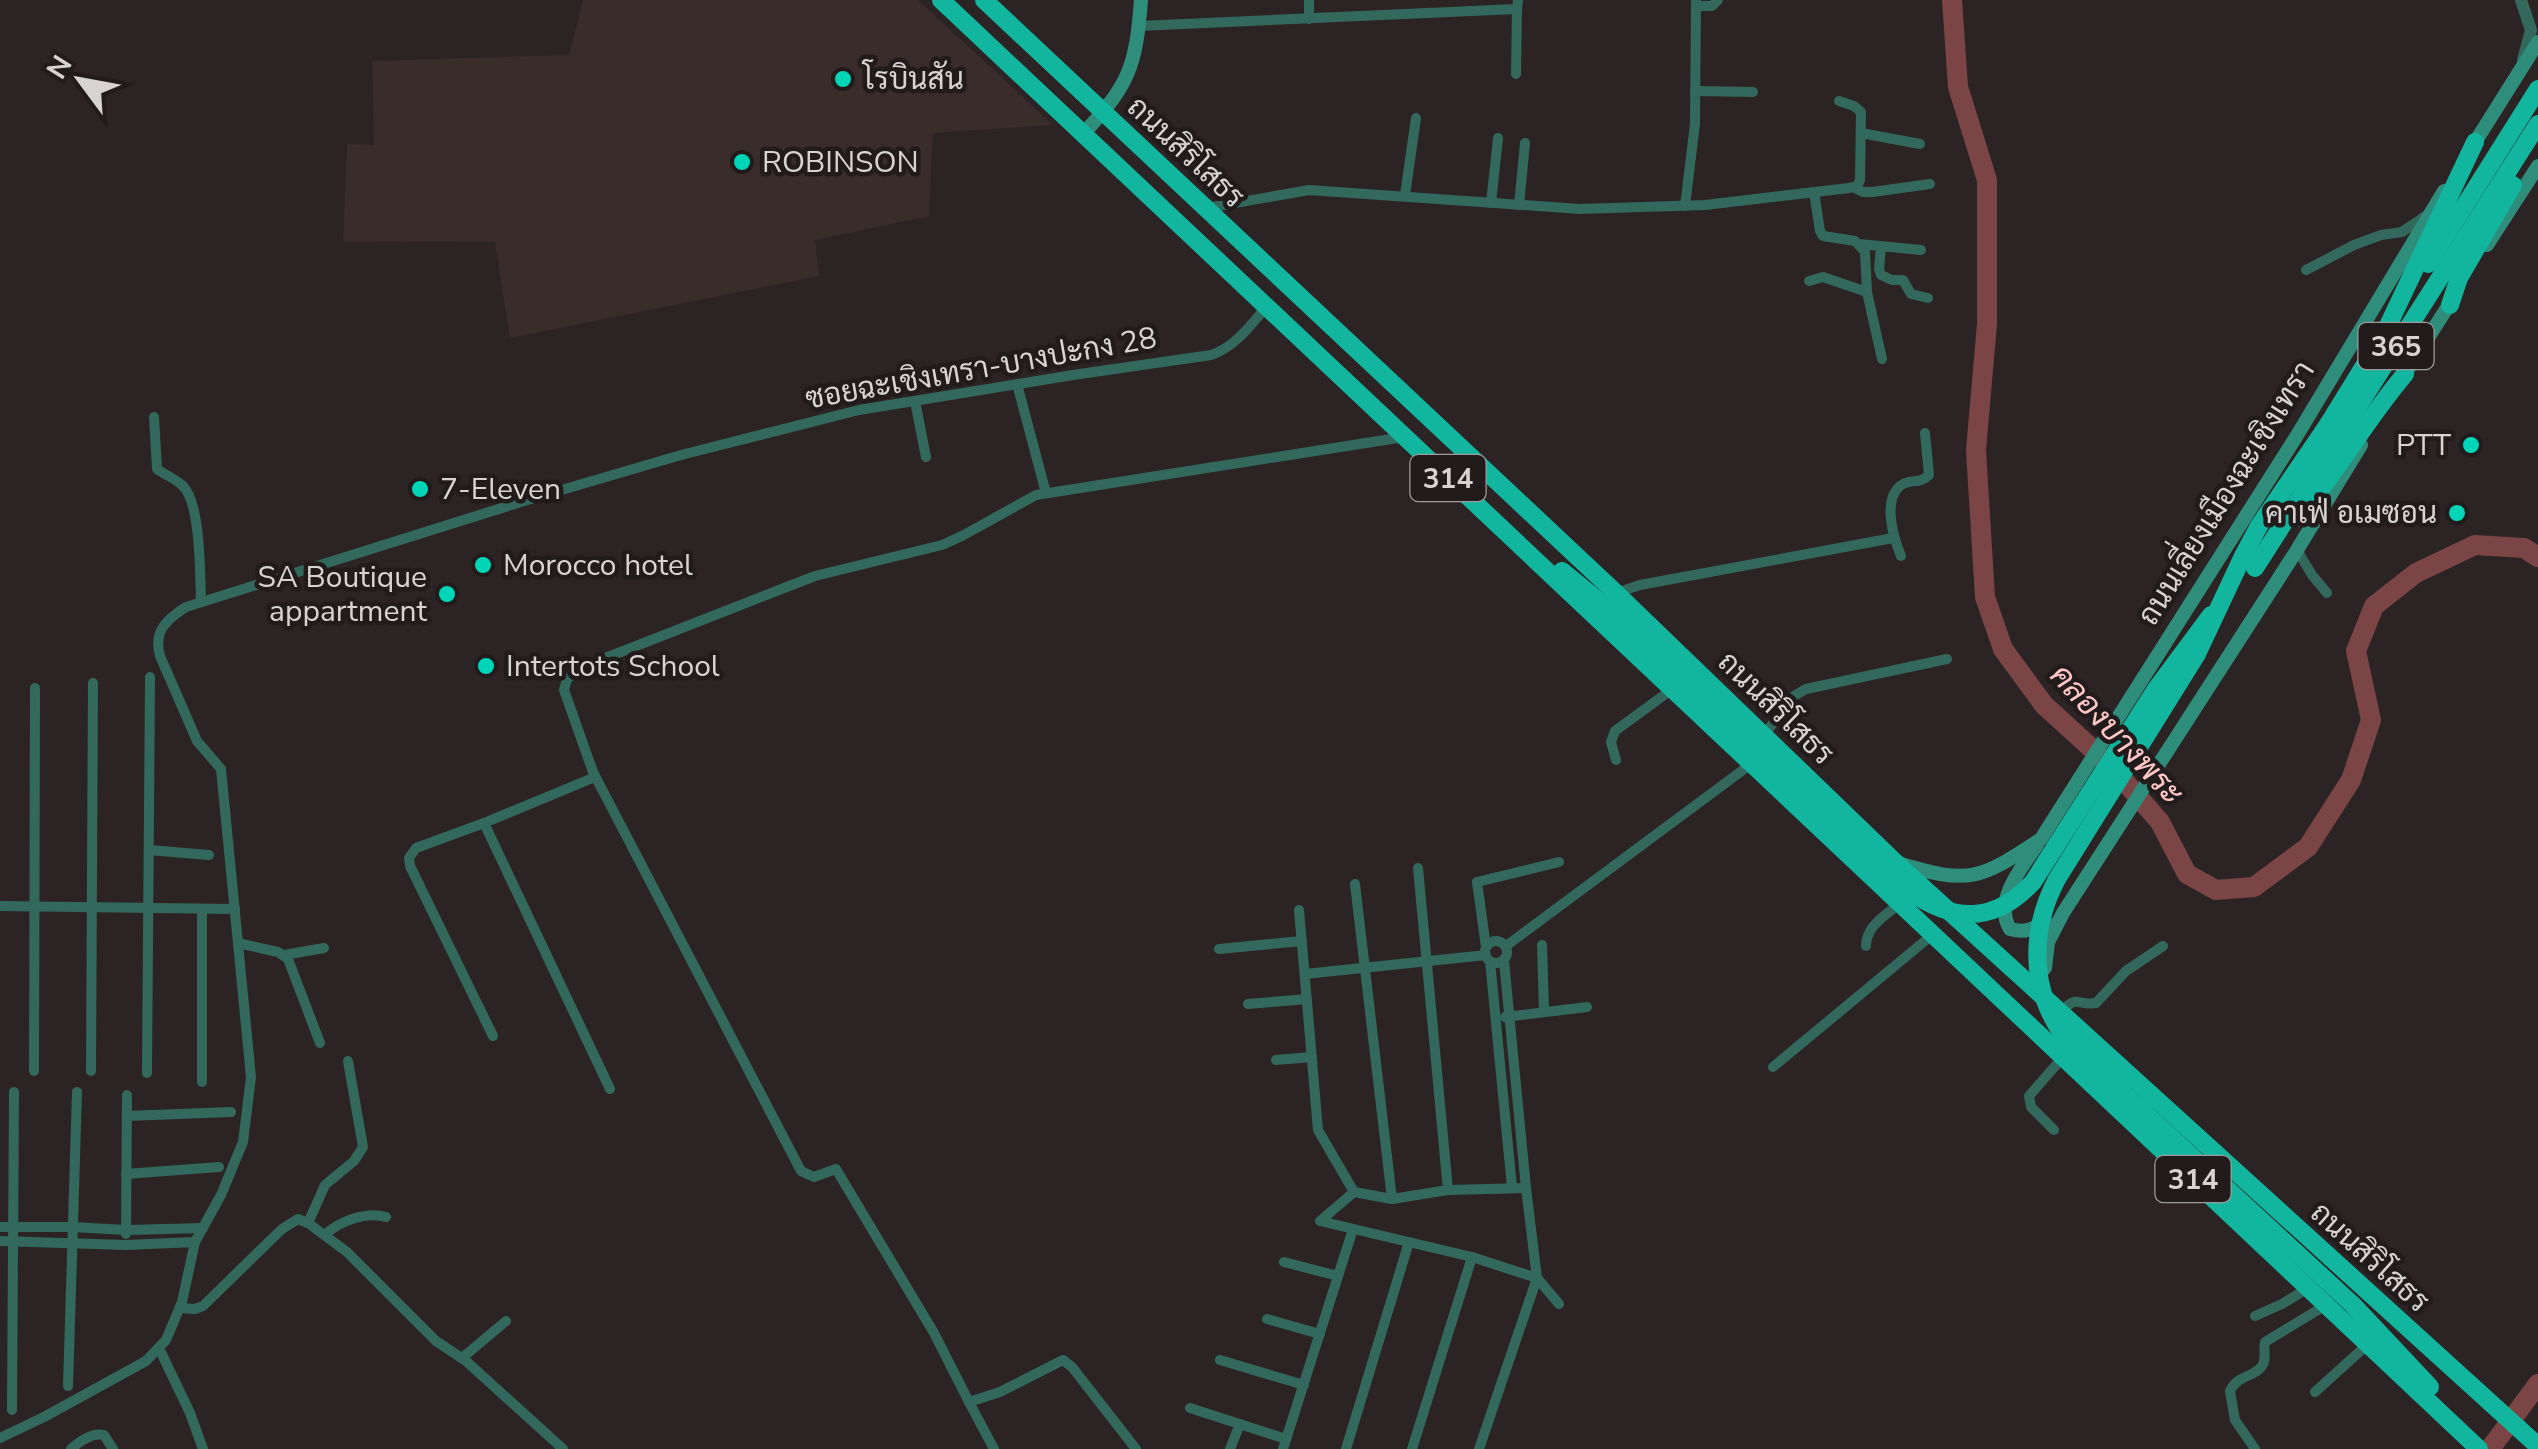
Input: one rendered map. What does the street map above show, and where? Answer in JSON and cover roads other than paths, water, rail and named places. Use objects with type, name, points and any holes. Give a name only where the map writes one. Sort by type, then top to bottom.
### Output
[{"type":"highway","name":"ถนนสิริโสธร","points":[[941,0],[1898,904],[2368,1344],[2435,1400],[2480,1449]]},
{"type":"highway","name":"ถนนสิริโสธร","points":[[984,0],[1616,593],[1896,863],[2538,1446]]},
{"type":"highway","name":"365","points":[[2385,332],[2538,89]]},
{"type":"highway","name":"365","points":[[2255,568],[2538,124]]},
{"type":"highway","points":[[2450,305],[2459,278],[2538,141]]},
{"type":"highway","points":[[2476,142],[2385,332],[2259,526],[2198,654],[2057,879],[2041,918],[2037,955],[2045,1004],[2070,1044],[2353,1305],[2435,1400],[2495,1449]]},
{"type":"highway","points":[[1488,516],[1612,612],[1909,891],[1949,912],[1983,914],[2013,901],[2033,882],[2156,690],[2222,601],[2319,493],[2377,407],[2405,374]]},
{"type":"highway","points":[[1954,955],[1972,951],[1976,936]]},
{"type":"highway","points":[[1988,987],[1989,971],[2005,962]]},
{"type":"main road","points":[[1083,134],[1124,84],[1131,67],[1142,0]]},
{"type":"main road","name":"ถนนเลี่ยงเมืองฉะเชิงเทรา","points":[[1896,863],[1940,876],[1971,876],[2001,865],[2041,838],[2296,437],[2538,42]]},
{"type":"main road","name":"365","points":[[2057,1010],[2045,966],[2048,942],[2063,913],[2538,166]]},
{"type":"main road","points":[[2041,838],[2015,877],[2007,898],[2004,920],[2010,929],[2028,932],[2085,881]]},
{"type":"street","points":[[1309,0],[1309,19]]},
{"type":"street","points":[[1369,0],[1370,17]]},
{"type":"street","points":[[1434,14],[1442,0]]},
{"type":"street","points":[[1685,206],[1695,124],[1696,3],[1712,6],[1718,0]]},
{"type":"street","points":[[1139,26],[1434,14],[1517,5],[1516,74]]},
{"type":"street","points":[[2498,107],[2528,44],[2528,8]]},
{"type":"street","points":[[1695,91],[1753,92]]},
{"type":"street","points":[[1206,208],[1309,190],[1580,209],[1685,206],[1853,187],[1860,180],[1861,112],[1839,101]]},
{"type":"street","points":[[1406,195],[1416,118]]},
{"type":"street","points":[[1861,133],[1920,144]]},
{"type":"street","points":[[1491,203],[1498,138]]},
{"type":"street","points":[[1519,206],[1525,143]]},
{"type":"street","points":[[1853,187],[1872,192],[1930,184]]},
{"type":"street","points":[[1814,192],[1823,236],[1920,250]]},
{"type":"street","points":[[2306,270],[2354,245],[2402,232],[2430,213]]},
{"type":"street","points":[[1859,244],[1864,252],[1867,292],[1882,360]]},
{"type":"street","points":[[1881,246],[1881,274],[1903,280],[1912,294],[1928,298]]},
{"type":"street","points":[[1809,281],[1823,277],[1867,292]]},
{"type":"street","name":"ซอยฉะเชิงเทรา-บางปะกง 28","points":[[0,1438],[146,1362],[166,1340],[180,1308],[196,1242],[244,1142],[251,1077],[221,769],[197,741],[157,647],[158,633],[169,618],[186,607],[486,512],[859,410],[1210,355],[1240,337],[1266,307]]},
{"type":"street","points":[[1017,384],[1046,492]]},
{"type":"street","points":[[915,400],[926,456]]},
{"type":"street","points":[[154,418],[156,470],[182,484],[192,502],[199,545],[201,602]]},
{"type":"street","points":[[1901,556],[1893,538],[1890,515],[1897,488],[1929,476],[1925,433]]},
{"type":"street","points":[[994,1449],[934,1332],[836,1169],[814,1178],[801,1171],[596,777],[564,690],[567,679],[585,666],[815,576],[942,545],[1046,492],[1404,437]]},
{"type":"street","points":[[1616,593],[1640,585],[1893,538]]},
{"type":"street","points":[[2297,550],[2328,593]]},
{"type":"street","points":[[1764,735],[1794,696],[1806,689],[1946,660]]},
{"type":"street","points":[[147,1073],[150,678]]},
{"type":"street","points":[[91,1070],[92,684]]},
{"type":"street","points":[[34,1071],[35,688]]},
{"type":"street","points":[[1616,760],[1611,742],[1615,731],[1670,690]]},
{"type":"street","points":[[1506,946],[1751,764]]},
{"type":"street","points":[[493,1036],[409,858],[416,848],[596,777]]},
{"type":"street","points":[[484,824],[610,1089]]},
{"type":"street","points":[[148,850],[208,855]]},
{"type":"street","points":[[1512,1187],[1477,882],[1559,862]]},
{"type":"street","points":[[1418,868],[1448,1190]]},
{"type":"street","points":[[1355,884],[1392,1199]]},
{"type":"street","points":[[1866,946],[1871,928],[1898,904]]},
{"type":"street","points":[[0,906],[236,909]]},
{"type":"street","points":[[202,909],[202,1082]]},
{"type":"street","points":[[1299,910],[1318,1130],[1354,1192],[1392,1199],[1448,1190],[1526,1188]]},
{"type":"street","points":[[1773,1068],[1932,935]]},
{"type":"street","points":[[1220,949],[1302,941]]},
{"type":"street","points":[[1487,955],[1496,941],[1506,946]]},
{"type":"street","points":[[238,943],[284,955],[324,948]]},
{"type":"street","points":[[1542,945],[1544,1012]]},
{"type":"street","points":[[1479,1449],[1537,1278],[1508,1016],[1506,946]]},
{"type":"street","points":[[2057,1010],[2076,1000],[2096,1003],[2126,972],[2163,946]]},
{"type":"street","points":[[284,955],[320,1042]]},
{"type":"street","points":[[1305,974],[1487,955],[1497,964],[1504,961]]},
{"type":"street","points":[[1248,1004],[1307,1000]]},
{"type":"street","points":[[1494,1018],[1587,1006]]},
{"type":"street","points":[[2054,1130],[2032,1107],[2029,1096],[2062,1057]]},
{"type":"street","points":[[1276,1060],[1312,1058]]},
{"type":"street","points":[[308,1222],[325,1185],[364,1148],[348,1061]]},
{"type":"street","points":[[12,1410],[6,1241],[13,1226],[14,1092]]},
{"type":"street","points":[[68,1386],[78,1092]]},
{"type":"street","points":[[126,1245],[127,1094]]},
{"type":"street","points":[[126,1116],[231,1112]]},
{"type":"street","points":[[126,1174],[219,1167]]},
{"type":"street","points":[[1354,1192],[1320,1220],[1472,1257],[1537,1278],[1558,1304]]},
{"type":"street","points":[[324,1235],[338,1224],[377,1214],[386,1216]]},
{"type":"street","points":[[180,1308],[203,1306],[282,1228],[298,1218],[347,1252],[436,1341],[462,1358],[563,1449]]},
{"type":"street","points":[[0,1227],[204,1228]]},
{"type":"street","points":[[1190,1408],[1285,1444],[1354,1229]]},
{"type":"street","points":[[6,1241],[126,1245],[196,1242]]},
{"type":"street","points":[[1346,1449],[1409,1242]]},
{"type":"street","points":[[1412,1449],[1472,1257]]},
{"type":"street","points":[[1284,1262],[1338,1276]]},
{"type":"street","points":[[2254,1316],[2308,1288]]},
{"type":"street","points":[[2256,1449],[2235,1420],[2230,1390],[2239,1379],[2262,1368],[2265,1342],[2326,1305]]},
{"type":"street","points":[[1267,1318],[1320,1334]]},
{"type":"street","points":[[462,1358],[506,1321]]},
{"type":"street","points":[[2315,1392],[2368,1344]]},
{"type":"street","points":[[158,1348],[203,1449]]},
{"type":"street","points":[[969,1402],[1000,1392],[1063,1360],[1072,1366],[1136,1449]]},
{"type":"street","points":[[1220,1360],[1304,1385]]},
{"type":"street","points":[[1230,1449],[1240,1424]]},
{"type":"street","points":[[72,1449],[80,1440],[98,1433],[104,1435],[113,1449]]},
{"type":"waterway","name":"คลองบางพระ","points":[[1952,0],[1958,87],[1987,180],[1987,324],[1976,450],[1985,597],[2003,649],[2044,705],[2113,768],[2160,822],[2187,874],[2216,890],[2254,887],[2308,847],[2351,780],[2371,720],[2356,651],[2374,606],[2416,573],[2475,545],[2524,548],[2538,557]]},
{"type":"waterway","name":"คลองบางพระ","points":[[2490,1449],[2538,1384]]},
{"type":"place","name":"โรบินสัน","points":[[843,79]]},
{"type":"place","name":"ROBINSON","points":[[742,162]]},
{"type":"place","name":"PTT","points":[[2471,445]]},
{"type":"place","name":"7-Eleven","points":[[420,489]]},
{"type":"place","name":"คาเฟ่ อเมซอน","points":[[2457,513]]},
{"type":"place","name":"Morocco hotel","points":[[483,565]]},
{"type":"place","name":"SA Boutique appartment","points":[[447,594]]},
{"type":"place","name":"Intertots School","points":[[486,666]]}]
